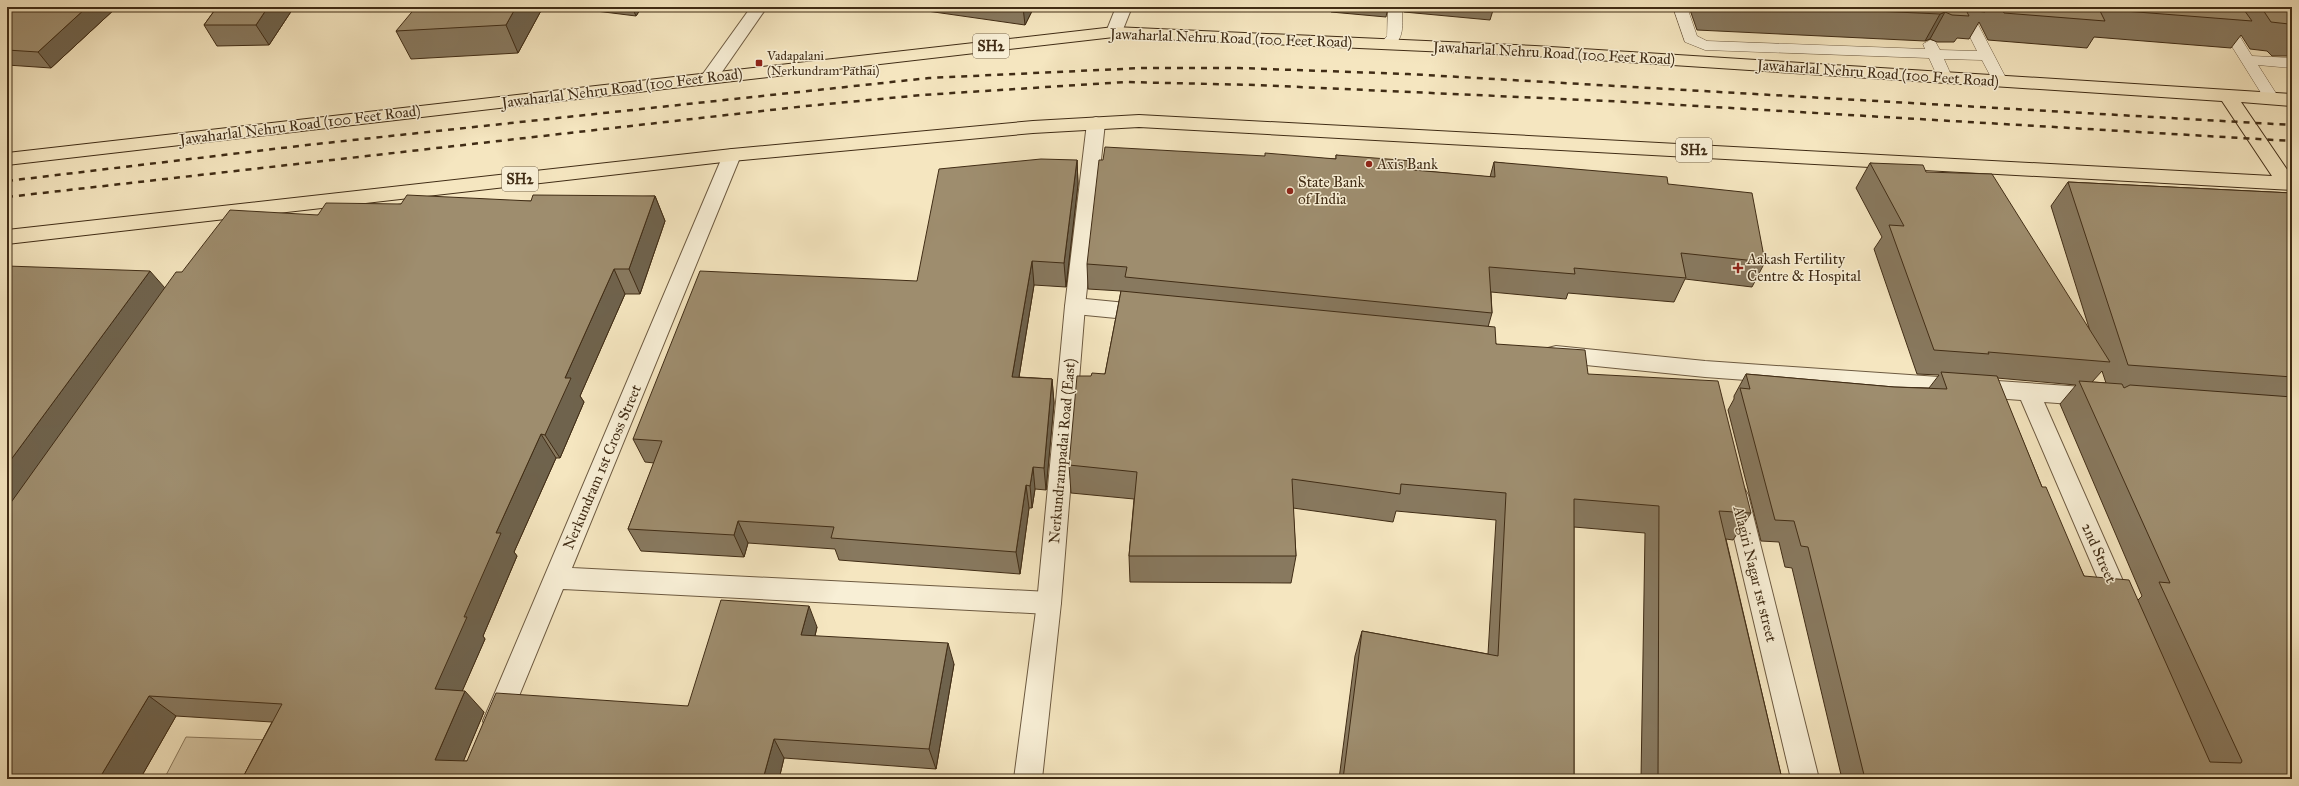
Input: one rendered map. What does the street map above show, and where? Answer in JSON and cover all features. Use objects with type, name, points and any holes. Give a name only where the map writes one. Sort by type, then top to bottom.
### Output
[{"type":"main road","name":"Jawaharlal Nehru Road (100 Feet Road)","points":[[7,159],[1114,32],[1388,43],[1999,80],[2292,100]]},
{"type":"main road","points":[[2227,95],[2289,184]]},
{"type":"main road","name":"SH2","points":[[7,237],[732,155],[1033,127],[1139,121],[2289,184]]},
{"type":"street","points":[[709,78],[759,7]]},
{"type":"street","points":[[1114,32],[1124,7]]},
{"type":"street","name":"Nerkundrampadai Road (East)","points":[[1028,779],[1049,604],[1075,306],[1096,123]]},
{"type":"street","name":"Nerkundram 1st Cross Street","points":[[486,743],[557,578],[732,155]]},
{"type":"street","points":[[222,232],[231,212]]},
{"type":"street","points":[[1075,306],[1169,316]]},
{"type":"street","points":[[1540,353],[1705,369],[2117,398]]},
{"type":"street","points":[[1705,369],[1711,392]]},
{"type":"street","name":"2nd Street","points":[[2029,393],[2131,626]]},
{"type":"street","name":"Alagiri Nagar 1st street","points":[[1730,470],[1805,779]]},
{"type":"street","points":[[557,578],[1049,604]]},
{"type":"lane","points":[[1388,43],[1394,37],[1395,7]]},
{"type":"lane","points":[[1680,7],[1690,39],[1697,43],[1932,48],[1987,56]]},
{"type":"lane","points":[[1962,7],[1999,80]]},
{"type":"lane","points":[[2212,7],[2222,19],[2249,60],[2271,98]]},
{"type":"lane","points":[[1932,48],[1944,77]]},
{"type":"lane","points":[[2249,60],[2292,63]]},
{"type":"shaded area","points":[[186,737],[272,740],[253,779],[164,779]]},
{"type":"building","points":[[7,7],[87,7],[38,52],[7,50]]},
{"type":"building","points":[[217,7],[268,7],[256,25],[204,25]]},
{"type":"building","points":[[416,7],[516,7],[506,25],[396,31]]},
{"type":"building","points":[[1788,7],[1983,7],[1985,12],[1966,10],[1969,16],[1952,15],[1945,12],[1940,14]]},
{"type":"building","points":[[2001,7],[2242,7],[2252,21],[2099,9],[2105,21],[2004,13]]},
{"type":"building","points":[[2261,7],[2292,7],[2292,27],[2289,24],[2271,22]]},
{"type":"building","points":[[1105,147],[1265,156],[1265,153],[1336,159],[1336,155],[1413,161],[1413,170],[1495,177],[1494,162],[1667,177],[1668,184],[1752,193],[1765,262],[1681,253],[1686,278],[1574,268],[1575,274],[1489,267],[1492,313],[1125,277],[1127,267],[1087,264],[1099,160],[1103,160]]},
{"type":"building","points":[[1041,159],[1077,160],[1064,263],[1032,261],[1012,377],[1052,379],[1044,468],[1033,467],[1030,486],[1026,485],[1016,552],[831,538],[834,527],[738,521],[734,535],[628,529],[662,441],[633,439],[700,271],[917,281],[939,169]]},
{"type":"building","points":[[1870,163],[1923,165],[1926,172],[1992,174],[2110,362],[1988,352],[1989,354],[1934,350],[1889,225],[1904,226]]},
{"type":"building","points":[[2068,182],[2292,193],[2292,377],[2128,365]]},
{"type":"building","points":[[407,195],[531,201],[533,195],[655,196],[629,269],[614,269],[565,378],[571,378],[545,435],[541,434],[496,533],[501,533],[464,617],[467,617],[435,689],[465,691],[435,760],[467,761],[496,693],[688,706],[721,600],[809,606],[801,635],[948,643],[929,749],[774,739],[763,779],[242,779],[282,704],[149,696],[99,779],[7,779],[7,508],[176,272],[182,272],[230,210],[318,215],[326,203],[401,204]]},
{"type":"building","points":[[7,266],[150,271],[7,465]]},
{"type":"building","points":[[1121,291],[1495,327],[1496,344],[1585,350],[1588,374],[1718,381],[1751,513],[1719,511],[1782,779],[1658,779],[1659,506],[1574,499],[1574,779],[1343,779],[1362,631],[1498,656],[1506,493],[1401,484],[1400,494],[1292,479],[1296,556],[1129,556],[1137,472],[1069,465],[1077,376],[1091,376],[1092,373],[1105,374]]},
{"type":"building","points":[[1941,372],[1997,376],[2042,487],[2046,487],[2084,576],[2129,580],[2210,762],[2241,763],[2242,761],[2159,582],[2170,583],[2079,381],[2122,384],[2124,388],[2130,385],[2292,397],[2292,779],[1865,779],[1808,547],[1801,546],[1794,521],[1775,520],[1740,388],[1750,389],[1746,374],[1894,387],[1947,389]]},
{"type":"railway","points":[[7,181],[307,145],[929,78],[1142,68],[1239,68],[1408,74],[2292,125]]},
{"type":"railway","points":[[7,197],[806,106],[922,95],[1125,82],[1256,85],[1629,102],[2292,141]]},
{"type":"place","name":"Vadapalani (Nerkundram Pathai)","points":[[759,63]]},
{"type":"place","name":"Axis Bank","points":[[1369,164]]},
{"type":"place","name":"State Bank of India","points":[[1290,191]]},
{"type":"place","name":"Aakash Fertility Centre & Hospital","points":[[1738,268]]}]
